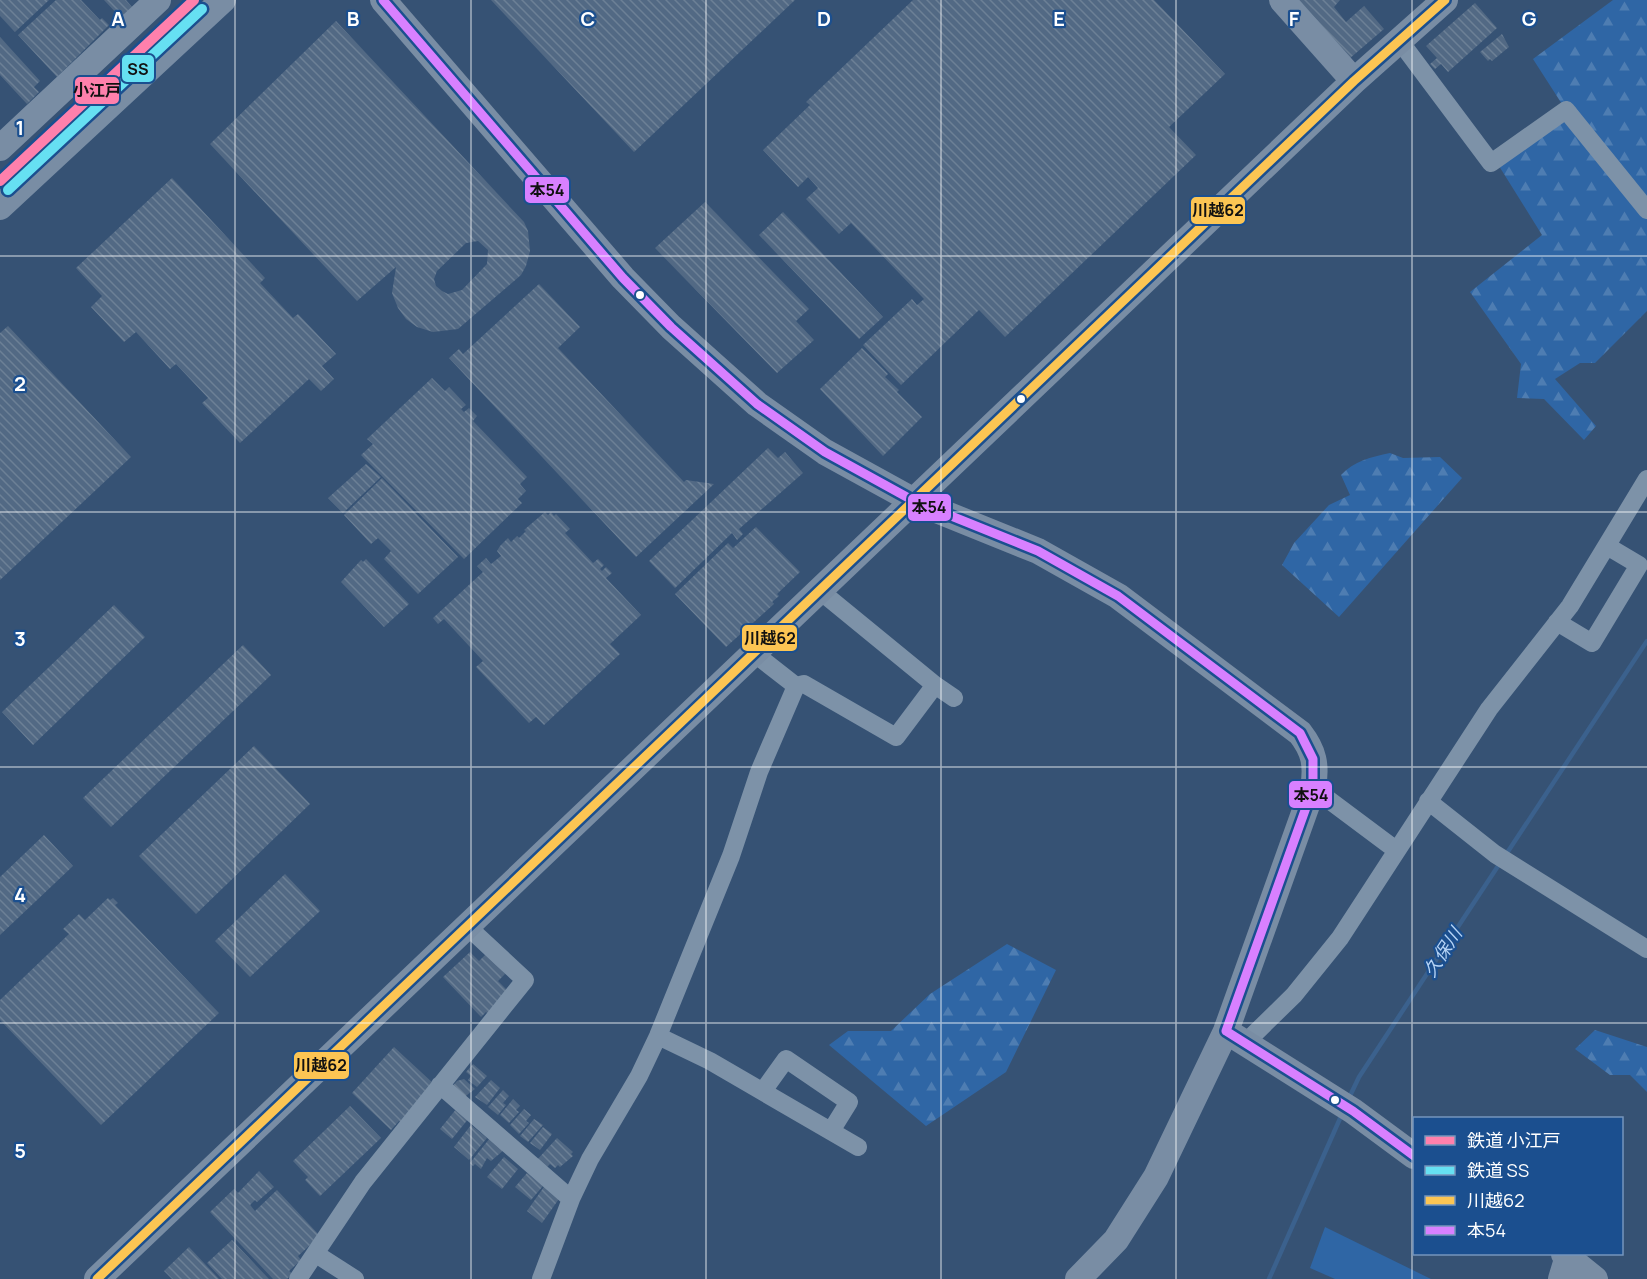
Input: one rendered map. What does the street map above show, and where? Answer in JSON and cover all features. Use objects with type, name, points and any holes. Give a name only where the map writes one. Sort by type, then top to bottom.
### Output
[{"type":"street","points":[[0,148],[158,0]]},
{"type":"street","points":[[0,207],[223,0]]},
{"type":"street","points":[[383,0],[623,278],[671,327],[757,404],[798,435],[914,501],[1038,552],[1118,596],[1300,733],[1310,746],[1315,760],[1313,788],[1235,1038],[1156,1177],[1116,1240],[1078,1279]]},
{"type":"street","points":[[1282,0],[1354,81]]},
{"type":"street","points":[[97,1279],[1354,81],[1445,0]]},
{"type":"street","points":[[1399,40],[1491,163],[1566,110],[1647,210]]},
{"type":"street","points":[[1235,1038],[1294,995],[1340,938],[1489,709],[1557,622],[1607,546],[1647,479]]},
{"type":"street","points":[[1557,622],[1592,643],[1639,565],[1607,546]]},
{"type":"street","points":[[819,590],[954,698]]},
{"type":"street","points":[[755,654],[796,686]]},
{"type":"street","points":[[796,686],[804,684],[896,737],[935,685]]},
{"type":"street","points":[[541,1279],[571,1199],[658,1035],[731,856],[759,772],[796,686]]},
{"type":"street","points":[[1313,788],[1396,850]]},
{"type":"street","points":[[1428,801],[1512,866],[1647,949]]},
{"type":"street","points":[[298,1279],[363,1182],[525,980],[468,927]]},
{"type":"street","points":[[658,1035],[763,1091],[858,1147]]},
{"type":"street","points":[[1235,1038],[1345,1106],[1413,1155]]},
{"type":"street","points":[[763,1091],[786,1059],[849,1102],[831,1131]]},
{"type":"street","points":[[440,1085],[571,1199]]},
{"type":"street","points":[[316,1254],[355,1279]]},
{"type":"street","points":[[1564,1263],[1595,1279]]},
{"type":"green space","points":[[1613,0],[1647,0],[1647,311],[1595,363],[1580,363],[1555,379],[1596,426],[1584,440],[1544,399],[1517,398],[1521,364],[1470,292],[1542,235],[1499,166],[1569,115],[1533,59]]},
{"type":"green space","points":[[1390,453],[1403,458],[1440,457],[1462,478],[1339,617],[1282,565],[1294,543],[1329,505],[1350,495],[1341,475],[1357,463]]},
{"type":"green space","points":[[1007,944],[1056,970],[1006,1072],[926,1126],[829,1045],[848,1031],[891,1031],[930,994]]},
{"type":"green space","points":[[1595,1030],[1647,1047],[1647,1092],[1630,1075],[1610,1075],[1575,1049]]},
{"type":"green space","points":[[1325,1227],[1431,1279],[1335,1279],[1310,1268]]},
{"type":"building","points":[[0,0],[49,0],[15,32],[0,16]]},
{"type":"building","points":[[56,0],[81,0],[100,20],[102,18],[109,25],[57,77],[18,35]]},
{"type":"building","points":[[104,0],[126,0],[132,7],[121,18]]},
{"type":"building","points":[[491,0],[795,0],[634,152]]},
{"type":"building","points":[[913,0],[1154,0],[1225,74],[1169,127],[1196,155],[1005,337],[979,310],[901,385],[863,345],[912,299],[917,305],[924,299],[851,223],[839,234],[806,199],[818,188],[808,177],[798,187],[763,150],[810,105],[806,102]]},
{"type":"building","points":[[1296,0],[1340,0],[1334,7],[1346,22],[1364,6],[1384,29],[1349,59]]},
{"type":"building","points":[[1475,3],[1497,28],[1448,72],[1441,64],[1435,69],[1430,64],[1437,58],[1426,46]]},
{"type":"building","points":[[336,21],[524,222],[528,231],[530,251],[526,266],[521,275],[458,329],[433,332],[417,327],[406,319],[398,308],[392,293],[396,267],[357,301],[210,144]],"holes":[[[478,241],[488,250],[487,264],[462,290],[448,294],[436,286],[434,279],[437,271],[466,243]]]},
{"type":"building","points":[[1502,34],[1509,47],[1492,61],[1490,59],[1488,61],[1480,52]]},
{"type":"building","points":[[0,37],[40,81],[34,87],[39,92],[27,104],[0,75]]},
{"type":"building","points":[[172,178],[265,278],[260,283],[293,318],[298,314],[336,354],[322,366],[334,379],[321,391],[309,379],[240,443],[202,403],[208,398],[176,364],[170,369],[136,332],[124,342],[91,307],[102,296],[76,268]]},
{"type":"building","points":[[705,202],[809,309],[796,321],[814,340],[777,373],[655,248]]},
{"type":"building","points":[[783,212],[883,317],[859,339],[759,235]]},
{"type":"building","points":[[539,284],[580,327],[558,348],[684,482],[686,480],[714,484],[636,557],[449,358],[459,349],[463,354]]},
{"type":"building","points":[[8,326],[131,457],[0,580],[0,333]]},
{"type":"building","points":[[862,348],[888,374],[885,377],[922,417],[883,456],[820,389]]},
{"type":"building","points":[[432,378],[445,391],[449,387],[466,405],[461,409],[464,412],[469,408],[477,416],[473,421],[527,477],[520,484],[526,491],[518,499],[522,503],[464,559],[361,455],[373,444],[367,439]]},
{"type":"building","points":[[768,448],[778,458],[785,452],[803,473],[739,529],[743,534],[737,540],[732,533],[675,588],[649,561]]},
{"type":"building","points":[[366,464],[381,477],[343,513],[328,498]]},
{"type":"building","points":[[382,478],[458,557],[418,594],[384,559],[391,551],[378,538],[371,544],[344,515]]},
{"type":"building","points":[[545,512],[548,515],[551,512],[554,516],[556,514],[570,529],[565,533],[593,563],[598,559],[604,565],[600,569],[602,571],[606,567],[612,573],[606,578],[641,615],[610,644],[620,654],[544,725],[536,717],[529,723],[476,667],[483,661],[444,619],[438,624],[433,618],[483,572],[477,566],[486,558],[491,564],[501,556],[497,551],[508,538],[511,542],[517,536],[519,538],[526,531],[524,530]]},
{"type":"building","points":[[756,527],[800,572],[777,594],[779,596],[772,602],[774,604],[726,647],[675,594],[728,543],[733,548]]},
{"type":"building","points":[[366,559],[409,604],[384,627],[341,582],[361,560],[363,562]]},
{"type":"building","points":[[114,605],[145,637],[33,745],[2,712]]},
{"type":"building","points":[[243,645],[271,675],[111,827],[83,798]]},
{"type":"building","points":[[254,746],[310,804],[196,914],[139,856]]},
{"type":"building","points":[[44,835],[73,866],[0,935],[0,877]]},
{"type":"building","points":[[285,874],[320,911],[250,977],[215,941]]},
{"type":"building","points":[[108,898],[110,900],[113,898],[118,903],[115,905],[219,1013],[101,1125],[0,1020],[0,1000],[69,934],[63,929],[79,914],[85,920]]},
{"type":"building","points":[[470,952],[479,961],[486,954],[505,974],[498,981],[508,991],[490,1016],[486,1012],[481,1017],[443,977]]},
{"type":"building","points":[[394,1047],[434,1084],[403,1124],[399,1121],[391,1130],[352,1093]]},
{"type":"building","points":[[473,1064],[487,1076],[477,1087],[468,1080],[471,1076],[466,1072]]},
{"type":"building","points":[[464,1079],[475,1089],[463,1098],[451,1088],[457,1081]]},
{"type":"building","points":[[491,1080],[500,1088],[487,1105],[475,1097]]},
{"type":"building","points":[[503,1090],[509,1096],[503,1103],[506,1105],[498,1115],[488,1107]]},
{"type":"building","points":[[513,1099],[520,1106],[516,1110],[519,1112],[509,1123],[500,1115]]},
{"type":"building","points":[[350,1106],[381,1138],[320,1196],[305,1180],[308,1177],[293,1161]]},
{"type":"building","points":[[457,1108],[469,1118],[452,1139],[440,1129]]},
{"type":"building","points":[[524,1109],[531,1115],[526,1121],[529,1123],[519,1134],[510,1125]]},
{"type":"building","points":[[534,1119],[543,1125],[528,1142],[520,1136]]},
{"type":"building","points":[[471,1125],[487,1138],[469,1160],[454,1147]]},
{"type":"building","points":[[543,1127],[552,1134],[540,1150],[530,1143]]},
{"type":"building","points":[[490,1138],[505,1149],[491,1161],[487,1158],[481,1169],[475,1164],[473,1166],[470,1163]]},
{"type":"building","points":[[557,1138],[573,1152],[571,1154],[573,1156],[560,1167],[558,1165],[555,1168],[550,1164],[545,1169],[536,1161]]},
{"type":"building","points":[[504,1157],[518,1169],[502,1189],[487,1177]]},
{"type":"building","points":[[259,1171],[274,1187],[250,1205],[255,1211],[277,1190],[320,1236],[298,1256],[301,1260],[289,1271],[292,1274],[287,1279],[273,1279],[210,1212],[234,1189],[238,1193]]},
{"type":"building","points":[[527,1173],[543,1186],[531,1200],[515,1187]]},
{"type":"building","points":[[546,1184],[561,1196],[542,1223],[527,1211]]},
{"type":"building","points":[[232,1240],[269,1279],[222,1279],[207,1263]]},
{"type":"building","points":[[189,1247],[219,1279],[172,1279],[164,1271]]},
{"type":"waterway","name":"久保川","points":[[1505,856],[1647,641]]},
{"type":"waterway","name":"久保川","points":[[1349,1098],[1359,1077],[1500,863]]},
{"type":"waterway","name":"久保川","points":[[1269,1279],[1342,1114]]},
{"type":"rail line","name":"小江戸","points":[[0,181],[194,0]]},
{"type":"rail line","name":"SS","points":[[8,190],[202,9]]},
{"type":"transit line","name":"本54","points":[[383,0],[623,278],[671,327],[757,404],[825,452],[914,501],[1038,551],[1118,596],[1300,733],[1313,759],[1313,788],[1226,1031]]},
{"type":"transit line","name":"川越62","points":[[97,1279],[1354,81],[1445,0]]},
{"type":"transit line","name":"本54","points":[[1226,1031],[1353,1111],[1413,1155]]}]
